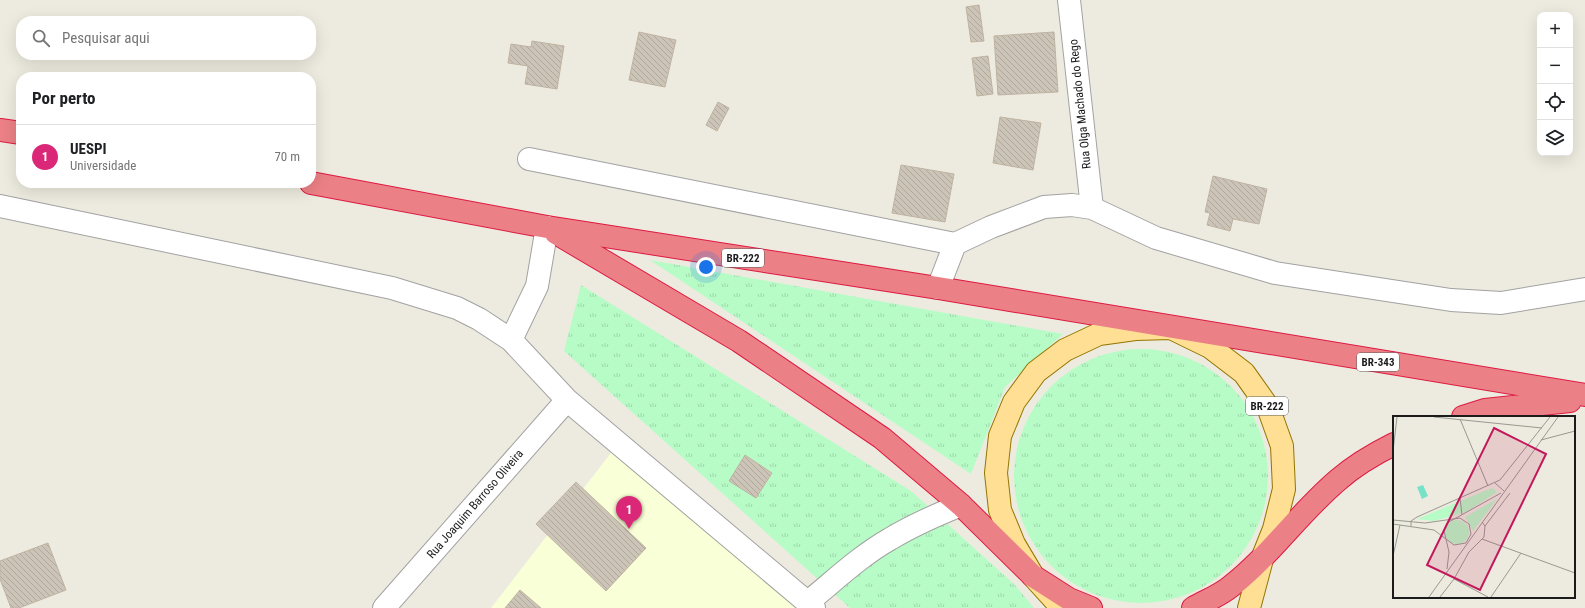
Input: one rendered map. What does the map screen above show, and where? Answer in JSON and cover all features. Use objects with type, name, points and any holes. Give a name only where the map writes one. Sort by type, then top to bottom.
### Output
[{"type":"highway","points":[[0,130],[16,132]]},
{"type":"highway","name":"BR-222","points":[[316,184],[547,227],[938,288],[1171,328]]},
{"type":"highway","points":[[547,227],[739,341],[882,438],[961,505],[1033,576],[1069,599],[1091,608]]},
{"type":"highway","name":"BR-343","points":[[1171,328],[1585,395]]},
{"type":"highway","points":[[1466,416],[1485,410],[1585,399]]},
{"type":"highway","points":[[1193,608],[1229,588],[1262,559],[1338,479],[1368,458],[1393,445]]},
{"type":"main road","name":"BR-222","points":[[1062,608],[1033,576],[1014,544],[1000,510],[996,473],[1000,436],[1014,402],[1036,372],[1065,350],[1098,334],[1134,329],[1171,328],[1210,347],[1244,373],[1268,407],[1282,446],[1284,489],[1274,529],[1262,559],[1249,608]]},
{"type":"street","name":"Rua Olga Machado do Rego","points":[[1069,0],[1092,208]]},
{"type":"street","points":[[529,159],[955,244],[991,227],[1044,207],[1072,205],[1092,208],[1156,238],[1275,273],[1450,300],[1501,303],[1585,289]]},
{"type":"street","points":[[0,206],[392,288],[457,308],[479,319],[511,340],[566,400],[811,605],[861,558],[889,539],[928,518],[961,505]]},
{"type":"street","points":[[511,340],[537,286],[547,227]]},
{"type":"street","points":[[938,288],[955,244]]},
{"type":"street","name":"Rua Joaquim Barroso Oliveira","points":[[384,608],[566,400]]},
{"type":"shaded area","points":[[614,449],[796,608],[491,608]]},
{"type":"green space","points":[[650,260],[1063,334],[1005,387],[971,474]]},
{"type":"green space","points":[[581,285],[911,491],[1015,585],[1034,608],[850,608],[564,351]]},
{"type":"green space","points":[[1129,349],[1153,349],[1190,358],[1212,370],[1231,386],[1247,405],[1259,427],[1266,451],[1268,476],[1266,501],[1259,525],[1247,547],[1231,566],[1212,582],[1190,594],[1153,603],[1129,603],[1092,594],[1070,582],[1043,557],[1035,547],[1023,525],[1019,513],[1014,488],[1014,464],[1023,427],[1035,405],[1060,378],[1070,370],[1092,358],[1104,354]]},
{"type":"building","points":[[979,5],[984,41],[971,42],[966,7]]},
{"type":"building","points":[[639,32],[676,40],[665,87],[629,80]]},
{"type":"building","points":[[1054,32],[1058,92],[998,95],[994,36]]},
{"type":"building","points":[[532,41],[564,46],[557,89],[525,84],[528,66],[508,63],[511,44],[531,47]]},
{"type":"building","points":[[988,56],[993,94],[977,96],[972,58]]},
{"type":"building","points":[[718,102],[729,108],[717,131],[706,125]]},
{"type":"building","points":[[1000,117],[1041,123],[1033,170],[993,163]]},
{"type":"building","points":[[901,165],[954,174],[945,222],[892,213]]},
{"type":"building","points":[[1213,176],[1267,189],[1259,224],[1233,219],[1230,231],[1207,225],[1210,213],[1205,212]]},
{"type":"building","points":[[745,455],[772,473],[756,498],[729,481]]},
{"type":"building","points":[[576,482],[646,548],[606,591],[536,524]]},
{"type":"building","points":[[48,543],[66,590],[19,608],[11,608],[0,579],[0,561]]},
{"type":"building","points":[[520,590],[541,608],[505,608]]},
{"type":"place","name":"UESPI","points":[[629,529]]}]
